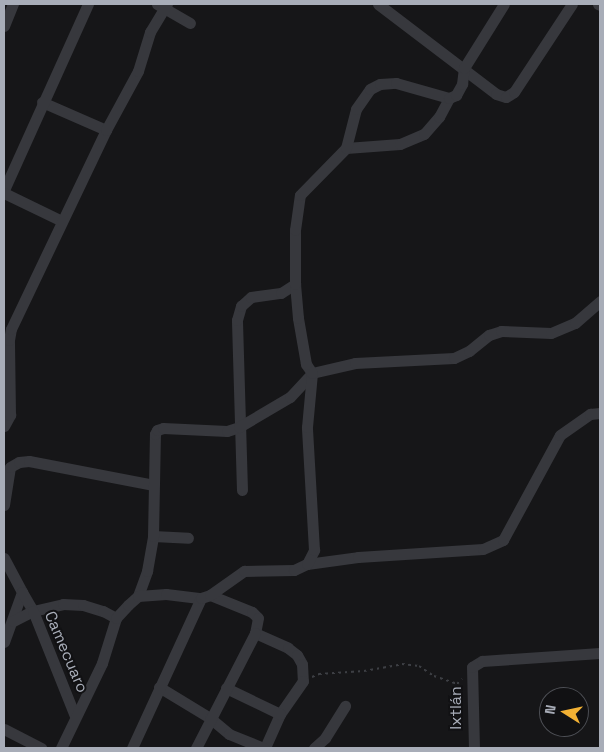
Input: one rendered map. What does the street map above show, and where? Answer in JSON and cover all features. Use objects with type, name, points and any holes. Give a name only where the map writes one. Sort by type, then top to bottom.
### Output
[{"type":"street","points":[[4,26],[13,4]]},
{"type":"street","points":[[62,221],[4,192],[42,102],[88,4]]},
{"type":"street","points":[[378,4],[496,94],[506,97],[514,92],[572,4]]},
{"type":"street","points":[[346,148],[400,144],[424,134],[439,116],[449,98],[456,95],[462,84],[464,68],[504,4]]},
{"type":"street","points":[[4,426],[10,415],[7,398],[11,329],[106,130],[138,71],[150,32],[163,5],[190,23]]},
{"type":"street","points":[[307,564],[314,550],[307,427],[312,373],[306,364],[298,318],[295,284],[295,230],[300,195],[346,148],[356,109],[370,89],[380,84],[396,82],[449,98]]},
{"type":"street","points":[[42,102],[106,130]]},
{"type":"street","points":[[242,490],[237,320],[241,306],[251,297],[281,293],[295,284]]},
{"type":"street","points":[[61,748],[102,663],[116,618],[138,596],[147,571],[153,536],[155,434],[157,430],[163,428],[227,431],[239,427],[290,397],[312,373],[355,363],[454,358],[469,350],[489,334],[501,332],[550,333],[575,324],[600,301]]},
{"type":"street","points":[[132,748],[159,687],[206,597],[244,570],[294,570],[307,564],[358,557],[483,549],[503,540],[560,434],[590,414],[600,413]]},
{"type":"street","points":[[4,505],[7,465],[19,462],[29,461],[154,485]]},
{"type":"street","points":[[153,536],[188,538]]},
{"type":"street","points":[[4,558],[33,611],[63,604],[83,605],[103,611],[116,618]]},
{"type":"street","points":[[4,642],[22,592]]},
{"type":"street","points":[[138,596],[166,594],[206,597],[252,612],[258,618],[256,633],[196,748]]},
{"type":"street","name":"Camecuaro","points":[[13,621],[33,611],[75,716]]},
{"type":"street","points":[[159,687],[210,718],[229,734],[264,748],[280,714],[303,681],[302,664],[297,655],[288,648],[256,633]]},
{"type":"street","points":[[472,667],[482,661],[600,653]]},
{"type":"street","name":"Ixtlán","points":[[472,667],[474,748]]},
{"type":"street","points":[[226,688],[280,714]]},
{"type":"street","points":[[314,748],[325,738],[344,706]]},
{"type":"street","points":[[4,729],[41,748]]},
{"type":"path","points":[[303,681],[319,674],[364,671],[402,664],[419,666],[434,676],[457,684],[472,667]]}]
